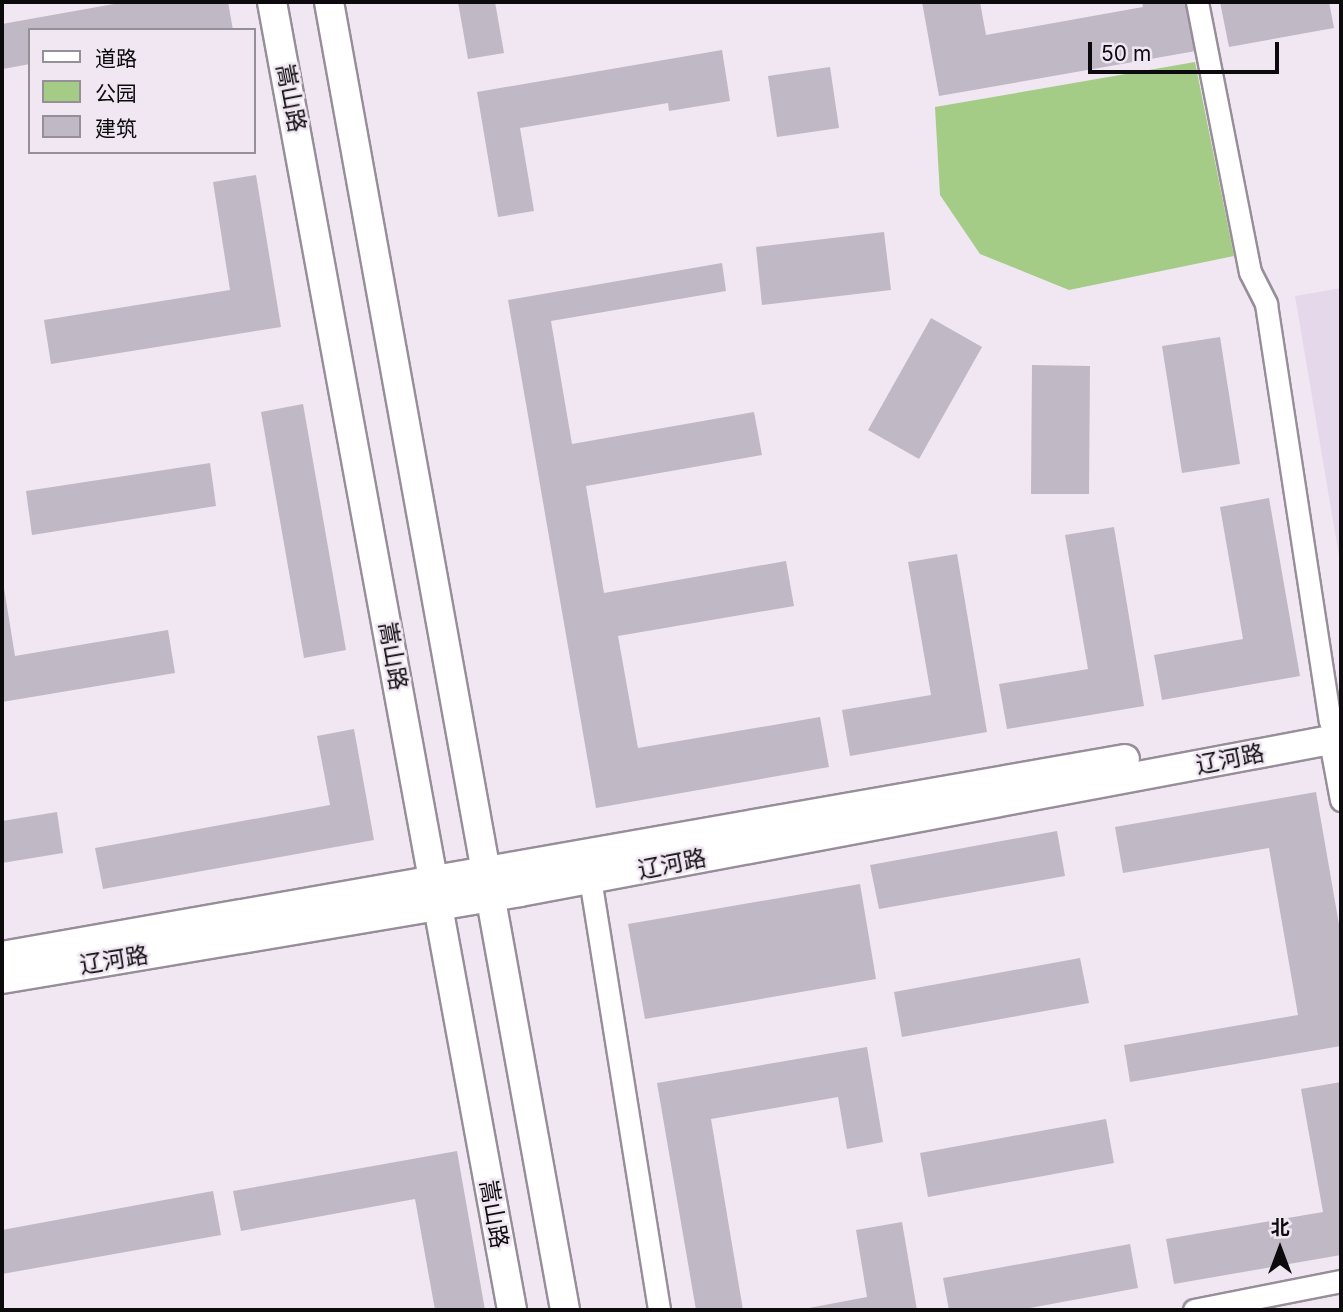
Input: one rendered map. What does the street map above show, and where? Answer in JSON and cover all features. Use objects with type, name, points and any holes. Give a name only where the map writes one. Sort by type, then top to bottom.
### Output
[{"type":"main road","name":"嵩山路","points":[[272,2],[512,1310]]},
{"type":"main road","points":[[330,2],[491,884],[565,1310]]},
{"type":"main road","name":"辽河路","points":[[2,979],[436,894],[1336,730]]},
{"type":"main road","name":"辽河路","points":[[2,956],[436,894]]},
{"type":"street","points":[[1197,2],[1250,272],[1266,304],[1336,730],[1341,800]]},
{"type":"street","points":[[589,867],[659,1310]]},
{"type":"street","points":[[1194,1310],[1341,1281]]},
{"type":"shaded area","points":[[1341,288],[1341,568],[1295,296]]},
{"type":"green space","points":[[1195,62],[1234,256],[1069,290],[980,254],[940,195],[935,107]]},
{"type":"building","points":[[125,2],[228,2],[233,28],[28,28],[28,64],[3,69],[2,24]]},
{"type":"building","points":[[458,2],[495,2],[504,53],[468,59]]},
{"type":"building","points":[[922,2],[980,2],[986,35],[1143,7],[1142,2],[1188,2],[1196,51],[939,96]]},
{"type":"building","points":[[1220,2],[1329,2],[1334,28],[1229,47]]},
{"type":"building","points":[[722,50],[730,101],[669,111],[668,103],[520,128],[534,211],[498,217],[477,92]]},
{"type":"building","points":[[830,67],[839,128],[777,137],[768,76]]},
{"type":"building","points":[[256,175],[281,327],[51,364],[44,320],[230,290],[213,182]]},
{"type":"building","points":[[884,232],[891,290],[762,305],[756,247]]},
{"type":"building","points":[[722,263],[726,291],[551,321],[572,444],[754,412],[762,455],[586,486],[604,593],[786,561],[794,606],[618,636],[638,748],[820,717],[829,767],[596,808],[508,300]]},
{"type":"building","points":[[931,318],[982,347],[919,459],[868,430]]},
{"type":"building","points":[[1220,337],[1240,464],[1182,473],[1162,346]]},
{"type":"building","points":[[1032,365],[1090,366],[1089,494],[1031,494]]},
{"type":"building","points":[[303,404],[346,650],[304,658],[261,412]]},
{"type":"building","points":[[210,463],[216,506],[32,535],[26,491]]},
{"type":"building","points":[[1269,498],[1300,676],[1162,700],[1154,655],[1243,639],[1220,507]]},
{"type":"building","points":[[1114,527],[1144,706],[1007,729],[999,684],[1088,669],[1065,535]]},
{"type":"building","points":[[957,554],[987,732],[850,756],[842,710],[931,695],[908,562]]},
{"type":"building","points":[[3,582],[15,656],[168,630],[175,673],[2,702]]},
{"type":"building","points":[[354,729],[374,840],[103,889],[95,848],[330,805],[317,736]]},
{"type":"building","points":[[1316,792],[1341,936],[1341,1046],[1130,1082],[1124,1045],[1298,1015],[1269,848],[1123,873],[1115,827]]},
{"type":"building","points":[[57,812],[63,853],[2,863],[2,821]]},
{"type":"building","points":[[1057,831],[1065,876],[879,909],[870,865]]},
{"type":"building","points":[[860,884],[876,979],[645,1019],[628,924]]},
{"type":"building","points":[[1080,958],[1089,1003],[902,1037],[894,992]]},
{"type":"building","points":[[867,1047],[883,1142],[847,1149],[838,1097],[711,1119],[743,1310],[696,1310],[657,1083]]},
{"type":"building","points":[[1341,1082],[1341,1255],[1174,1284],[1166,1239],[1323,1212],[1301,1089]]},
{"type":"building","points":[[1106,1119],[1114,1163],[928,1197],[920,1153]]},
{"type":"building","points":[[457,1151],[485,1310],[435,1310],[415,1199],[241,1231],[233,1191]]},
{"type":"building","points":[[213,1191],[221,1235],[2,1274],[2,1230]]},
{"type":"building","points":[[902,1222],[917,1310],[798,1310],[867,1297],[856,1230]]},
{"type":"building","points":[[1130,1244],[1138,1288],[1019,1310],[949,1310],[943,1278]]}]
